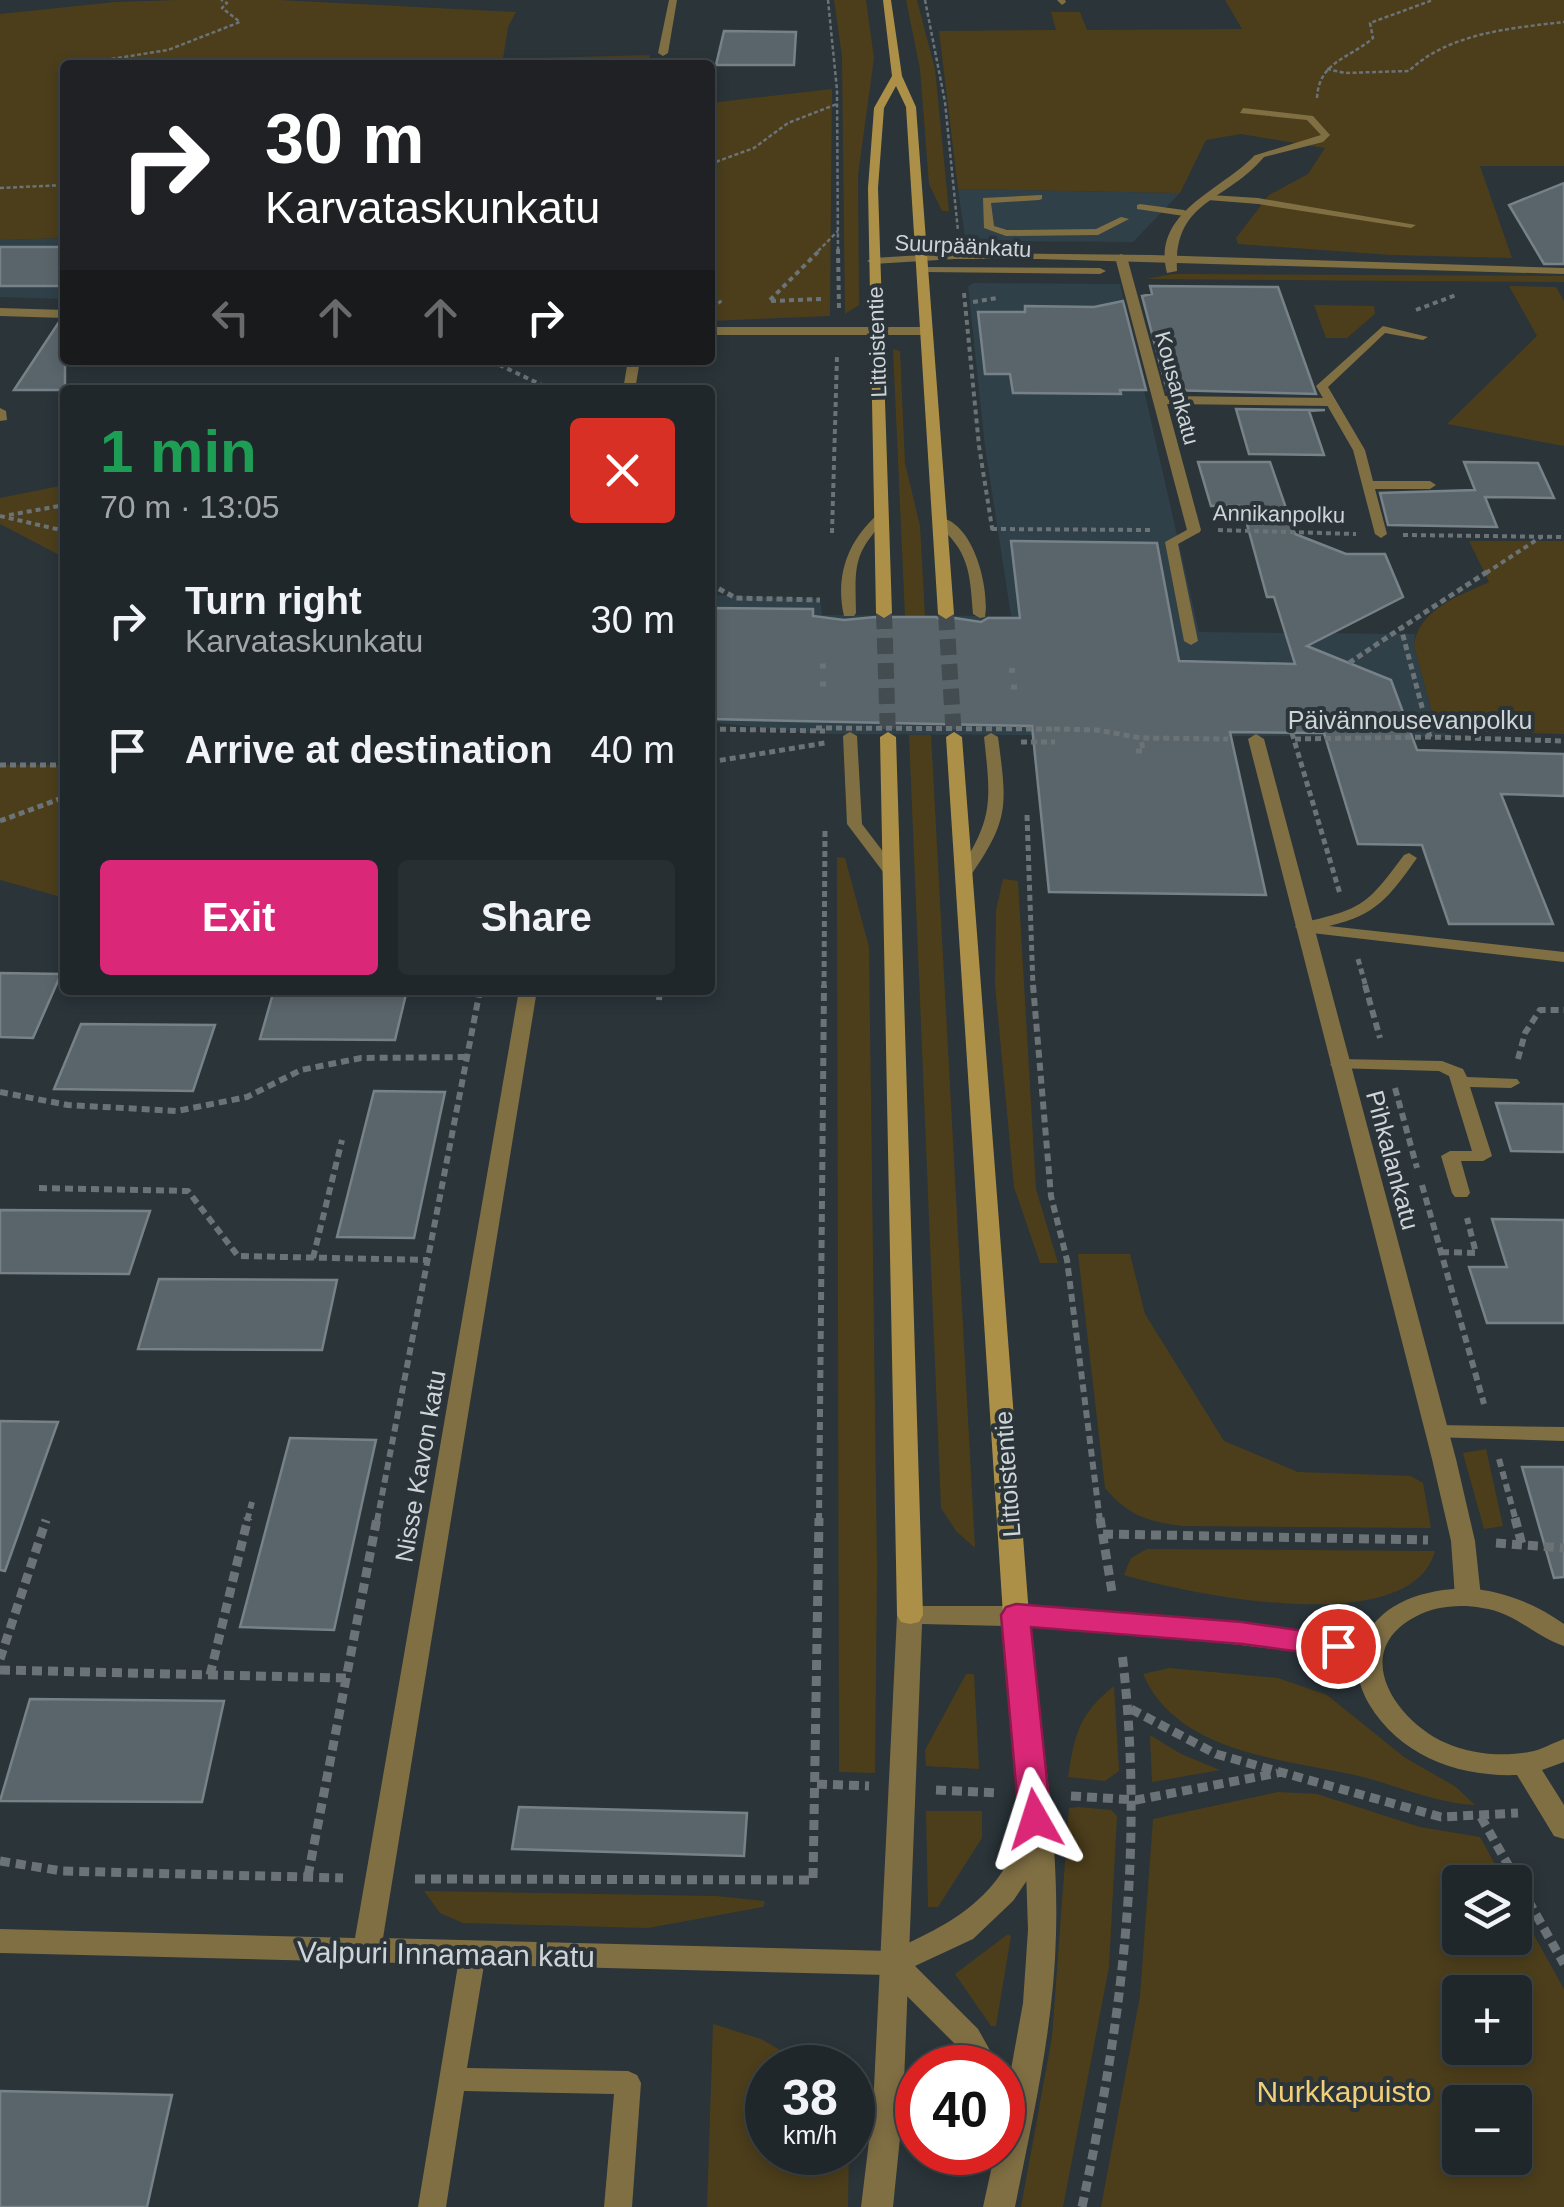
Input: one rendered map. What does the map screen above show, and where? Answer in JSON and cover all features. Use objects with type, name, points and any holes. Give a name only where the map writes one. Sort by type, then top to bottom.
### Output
[{"type":"main road","name":"Littoistentie","points":[[887,0],[896,76],[911,107],[946,614]]},
{"type":"main road","name":"Littoistentie","points":[[884,613],[873,261],[879,108],[896,76]]},
{"type":"main road","points":[[888,737],[910,1615]]},
{"type":"main road","name":"Littoistentie","points":[[954,737],[1016,1615]]},
{"type":"street","points":[[663,53],[674,0]]},
{"type":"street","points":[[1170,264],[1167,246],[1184,213],[1248,172],[1260,157]]},
{"type":"street","name":"Suurpäänkatu","points":[[922,262],[960,255],[1122,264]]},
{"type":"street","name":"Suurpäänkatu","points":[[873,261],[922,262],[962,270],[1170,264],[1338,273],[1404,269],[1564,271]]},
{"type":"street","name":"Kousankatu","points":[[1122,264],[1194,530]]},
{"type":"street","points":[[0,312],[60,314]]},
{"type":"street","points":[[715,331],[926,332]]},
{"type":"street","points":[[1161,400],[1328,402]]},
{"type":"street","name":"Pihkalankatu","points":[[1256,739],[1463,1541],[1468,1597]]},
{"type":"street","name":"Nisse Kavon katu","points":[[367,1952],[527,995]]},
{"type":"street","points":[[1564,1638],[1522,1610],[1468,1597],[1433,1599],[1403,1609],[1381,1627],[1370,1651],[1369,1675],[1378,1700],[1397,1724],[1424,1744],[1456,1758],[1490,1765],[1524,1764],[1564,1749]]},
{"type":"street","points":[[878,2207],[888,2108],[910,1615],[1016,1615],[1242,1633],[1370,1651]]},
{"type":"street","name":"Littoistentie","points":[[1016,1615],[1042,1901],[1040,1974],[1024,2045]]},
{"type":"street","points":[[1524,1764],[1559,1819]]},
{"type":"street","name":"Valpuri Innamaan katu","points":[[0,1941],[893,1964],[963,1931],[1003,1894],[1038,1844]]},
{"type":"street","points":[[893,1964],[972,2045]]},
{"type":"street","name":"Littoistentie","points":[[998,2207],[1002,2175]]},
{"type":"lane","points":[[1244,111],[1310,118],[1326,134],[1320,140],[1260,157]]},
{"type":"lane","points":[[1039,197],[986,200],[989,228],[1006,233],[1098,232],[1124,219]]},
{"type":"lane","points":[[1211,198],[1258,201],[1410,225]]},
{"type":"lane","points":[[1140,207],[1184,213]]},
{"type":"lane","points":[[1381,534],[1359,450],[1322,386],[1383,330],[1423,337]]},
{"type":"lane","points":[[1368,484],[1430,486]]},
{"type":"lane","points":[[849,613],[849,564],[856,542],[882,518]]},
{"type":"lane","points":[[939,520],[958,533],[976,564],[980,614]]},
{"type":"lane","points":[[1192,641],[1170,542],[1194,530]]},
{"type":"lane","points":[[850,736],[854,824],[892,874]]},
{"type":"lane","points":[[964,876],[987,843],[999,810],[991,738]]},
{"type":"lane","points":[[1349,927],[1376,905],[1409,858]]},
{"type":"lane","points":[[1303,927],[1349,927],[1564,957]]},
{"type":"lane","points":[[1340,1064],[1442,1066],[1457,1073],[1483,1156],[1450,1156],[1461,1192]]},
{"type":"lane","points":[[1460,1082],[1511,1083]]},
{"type":"lane","points":[[1436,1432],[1564,1434]]},
{"type":"lane","points":[[432,2207],[473,1953]]},
{"type":"lane","points":[[450,2079],[628,2083],[618,2207]]},
{"type":"path","points":[[111,60],[168,50],[240,22],[222,8],[227,3],[221,0]]},
{"type":"path","points":[[925,0],[946,102],[960,255]]},
{"type":"path","points":[[1433,0],[1370,23],[1373,38],[1361,51],[1332,61],[1328,69],[1345,73],[1409,70],[1414,63],[1448,44],[1519,27],[1564,22]]},
{"type":"path","points":[[715,162],[754,148],[788,123],[837,104]]},
{"type":"path","points":[[0,188],[60,185]]},
{"type":"path","points":[[820,299],[770,301],[838,231]]},
{"type":"path","points":[[962,270],[974,408],[994,546]]},
{"type":"path","points":[[1408,313],[1470,289]]},
{"type":"path","points":[[715,297],[725,306]]},
{"type":"path","points":[[499,365],[542,385]]},
{"type":"path","points":[[1,516],[60,506]]},
{"type":"path","points":[[1,516],[60,530]]},
{"type":"path","name":"Annikanpolku","points":[[992,528],[1564,537]]},
{"type":"path","points":[[1349,664],[1542,537]]},
{"type":"path","points":[[715,587],[736,598],[827,600]]},
{"type":"path","points":[[1401,628],[1430,737]]},
{"type":"path","points":[[1009,670],[1018,670]]},
{"type":"path","points":[[1011,687],[1020,687]]},
{"type":"path","points":[[715,728],[1097,730],[1141,738],[1256,739]]},
{"type":"path","points":[[729,728],[826,730],[826,762]]},
{"type":"path","points":[[1294,736],[1522,1545]]},
{"type":"path","name":"Päivännousevanpolku","points":[[1256,739],[1294,736],[1564,741]]},
{"type":"path","points":[[1136,751],[1143,750],[1141,738]]},
{"type":"path","points":[[1022,759],[1019,740],[1055,742]]},
{"type":"path","points":[[715,761],[826,743]]},
{"type":"path","points":[[0,765],[60,766]]},
{"type":"path","points":[[0,821],[60,799]]},
{"type":"path","points":[[1027,811],[1034,1021],[1051,1196],[1067,1260],[1093,1480],[1108,1566]]},
{"type":"path","points":[[0,1861],[62,1871],[379,1879],[813,1880],[818,1784],[825,821]]},
{"type":"path","points":[[308,1876],[479,995]]},
{"type":"path","points":[[659,1000],[660,995]]},
{"type":"path","points":[[1511,1083],[1525,1033],[1540,1010],[1564,1010]]},
{"type":"path","points":[[0,1092],[68,1105],[176,1111],[247,1097],[301,1070],[360,1058],[467,1056]]},
{"type":"path","points":[[313,1258],[342,1140]]},
{"type":"path","points":[[39,1188],[188,1191],[238,1256],[428,1260]]},
{"type":"path","points":[[1441,1252],[1476,1253],[1461,1192]]},
{"type":"path","points":[[210,1675],[252,1502]]},
{"type":"path","points":[[0,1659],[46,1520]]},
{"type":"path","points":[[1103,1534],[1435,1540]]},
{"type":"path","points":[[1490,1542],[1560,1548],[1564,1560]]},
{"type":"path","points":[[0,1670],[346,1678]]},
{"type":"path","points":[[1082,2207],[1129,1943],[1136,1800],[1127,1684]]},
{"type":"path","points":[[1131,1709],[1216,1754],[1442,1817],[1559,1819]]},
{"type":"path","points":[[1068,1796],[1136,1800],[1278,1773]]},
{"type":"path","points":[[818,1784],[873,1786]]},
{"type":"path","points":[[919,1788],[990,1792]]},
{"type":"path","points":[[1480,1817],[1564,1964]]},
{"type":"shaded area","points":[[958,189],[1180,193],[1133,242],[969,241],[965,237]]},
{"type":"shaded area","points":[[60,238],[60,299],[0,297],[0,240]]},
{"type":"shaded area","points":[[1120,284],[1199,632],[1415,634],[1414,646],[1437,731],[1457,737],[820,734],[715,723],[715,595],[820,599],[822,615],[1011,616],[985,447],[968,286]]},
{"type":"green space","points":[[279,0],[516,12],[508,27],[503,59],[649,55],[652,60],[60,60],[60,238],[0,240],[0,14],[115,2]]},
{"type":"green space","points":[[834,0],[866,0],[874,58],[858,175],[859,305],[845,314],[842,56]]},
{"type":"green space","points":[[906,0],[917,0],[935,69],[949,211],[942,211],[929,184],[920,69]]},
{"type":"green space","points":[[1225,0],[1564,0],[1564,166],[1480,166],[1512,258],[1391,255],[1238,244],[1236,238],[1269,195],[1308,174],[1325,148],[1241,134],[1206,140],[1180,193],[958,189],[939,31],[1056,30],[1051,12],[1080,12],[1087,30],[1242,29]]},
{"type":"green space","points":[[832,89],[830,316],[715,321],[715,102]]},
{"type":"green space","points":[[1172,274],[1564,276],[1564,282],[1146,279]]},
{"type":"green space","points":[[1509,286],[1556,287],[1564,301],[1564,446],[1447,424],[1537,336]]},
{"type":"green space","points":[[1314,305],[1374,306],[1375,314],[1347,338],[1326,338]]},
{"type":"green space","points":[[893,349],[900,351],[905,463],[920,526],[925,616],[905,616]]},
{"type":"green space","points":[[60,486],[60,555],[0,524],[0,498]]},
{"type":"green space","points":[[1469,541],[1564,541],[1564,734],[1437,731],[1414,646],[1417,633],[1432,613],[1489,582]]},
{"type":"green space","points":[[909,735],[931,735],[975,1548],[956,1531],[941,1508]]},
{"type":"green space","points":[[0,765],[60,765],[60,897],[0,880]]},
{"type":"green space","points":[[837,857],[845,858],[869,947],[877,1569],[875,1773],[839,1772]]},
{"type":"green space","points":[[1003,879],[1018,881],[1036,1189],[1058,1263],[1040,1263],[1014,1187],[995,985],[996,910]]},
{"type":"green space","points":[[1078,1254],[1130,1254],[1145,1314],[1224,1441],[1298,1472],[1411,1476],[1423,1483],[1431,1528],[1182,1526],[1149,1519],[1122,1505],[1105,1488]]},
{"type":"green space","points":[[1486,1449],[1503,1526],[1484,1529],[1463,1453]]},
{"type":"green space","points":[[1147,1549],[1435,1551],[1417,1579],[1385,1595],[1343,1603],[1294,1604],[1196,1592],[1124,1575],[1131,1558]]},
{"type":"green space","points":[[1169,1668],[1278,1678],[1327,1695],[1404,1757],[1456,1787],[1475,1805],[1269,1758],[1208,1737],[1181,1722],[1159,1701],[1143,1674]]},
{"type":"green space","points":[[966,1674],[974,1674],[979,1769],[926,1766],[925,1750]]},
{"type":"green space","points":[[1114,1686],[1119,1771],[1105,1781],[1068,1777],[1080,1726],[1093,1706]]},
{"type":"green space","points":[[1150,1735],[1181,1754],[1220,1770],[1152,1782]]},
{"type":"green space","name":"Nurkkapuisto","points":[[1278,1792],[1317,1794],[1420,1827],[1480,1837],[1496,1865],[1442,1865],[1442,1955],[1532,1955],[1532,1932],[1564,1989],[1564,2207],[1101,2207],[1140,1996],[1153,1819]]},
{"type":"green space","points":[[1069,1808],[1111,1810],[1117,1816],[1109,1967],[1063,2207],[1021,2207],[1052,2037]]},
{"type":"green space","points":[[926,1811],[982,1811],[982,1838],[938,1907],[928,1907]]},
{"type":"green space","points":[[424,1891],[716,1896],[765,1901],[763,1907],[648,1928],[463,1923],[440,1913]]},
{"type":"green space","points":[[1008,1934],[1011,1936],[996,2026],[991,2026],[955,1974]]},
{"type":"green space","points":[[713,2024],[772,2045],[745,2045],[745,2175],[849,2175],[848,2207],[707,2207]]},
{"type":"building","points":[[724,31],[796,32],[794,65],[716,65]]},
{"type":"building","points":[[1564,183],[1564,264],[1544,264],[1509,205]]},
{"type":"building","points":[[0,247],[60,247],[60,286],[0,286]]},
{"type":"building","points":[[1150,286],[1278,287],[1316,394],[1167,390],[1142,296],[1152,294]]},
{"type":"building","points":[[1123,301],[1146,390],[1120,390],[1121,394],[1013,393],[1010,374],[985,374],[978,312],[1025,312],[1025,306],[1094,307]]},
{"type":"building","points":[[60,322],[60,365],[65,365],[65,385],[60,385],[60,390],[14,390]]},
{"type":"building","points":[[1236,409],[1325,410],[1309,411],[1324,455],[1249,454]]},
{"type":"building","points":[[1198,462],[1270,462],[1295,534],[1346,554],[1385,554],[1403,597],[1307,646],[1391,680],[1417,750],[1564,754],[1564,796],[1501,794],[1553,924],[1449,924],[1422,845],[1358,844],[1324,733],[1230,732],[1266,895],[1049,892],[1032,726],[715,719],[715,608],[813,609],[813,616],[844,620],[936,617],[944,622],[955,618],[981,622],[988,618],[1020,618],[1011,541],[1157,543],[1179,661],[1295,664],[1274,597],[1267,597],[1242,506],[1211,506]]},
{"type":"building","points":[[1464,462],[1538,463],[1554,498],[1485,497],[1497,527],[1388,525],[1380,493],[1475,490]]},
{"type":"building","points":[[0,973],[60,974],[33,1038],[0,1037]]},
{"type":"building","points":[[273,995],[406,995],[395,1040],[260,1039]]},
{"type":"building","points":[[81,1024],[215,1025],[193,1091],[54,1089]]},
{"type":"building","points":[[374,1091],[445,1092],[414,1238],[337,1237]]},
{"type":"building","points":[[1496,1103],[1564,1104],[1564,1152],[1511,1151]]},
{"type":"building","points":[[0,1210],[150,1211],[129,1274],[0,1273]]},
{"type":"building","points":[[1492,1219],[1564,1220],[1564,1323],[1487,1323],[1469,1267],[1507,1267]]},
{"type":"building","points":[[159,1279],[337,1280],[322,1350],[138,1349]]},
{"type":"building","points":[[0,1421],[58,1422],[5,1571],[0,1570]]},
{"type":"building","points":[[290,1438],[376,1440],[334,1630],[240,1627]]},
{"type":"building","points":[[1522,1467],[1564,1467],[1564,1577],[1554,1578]]},
{"type":"building","points":[[30,1699],[224,1701],[202,1802],[0,1801]]},
{"type":"building","points":[[519,1807],[747,1813],[744,1856],[512,1849]]},
{"type":"building","points":[[0,2091],[172,2095],[147,2207],[0,2207]]},
{"type":"tunnel","points":[[884,613],[888,737]]},
{"type":"tunnel","points":[[946,614],[954,737]]},
{"type":"route","points":[[1035,1819],[1016,1615],[1242,1633],[1338,1646]]}]
